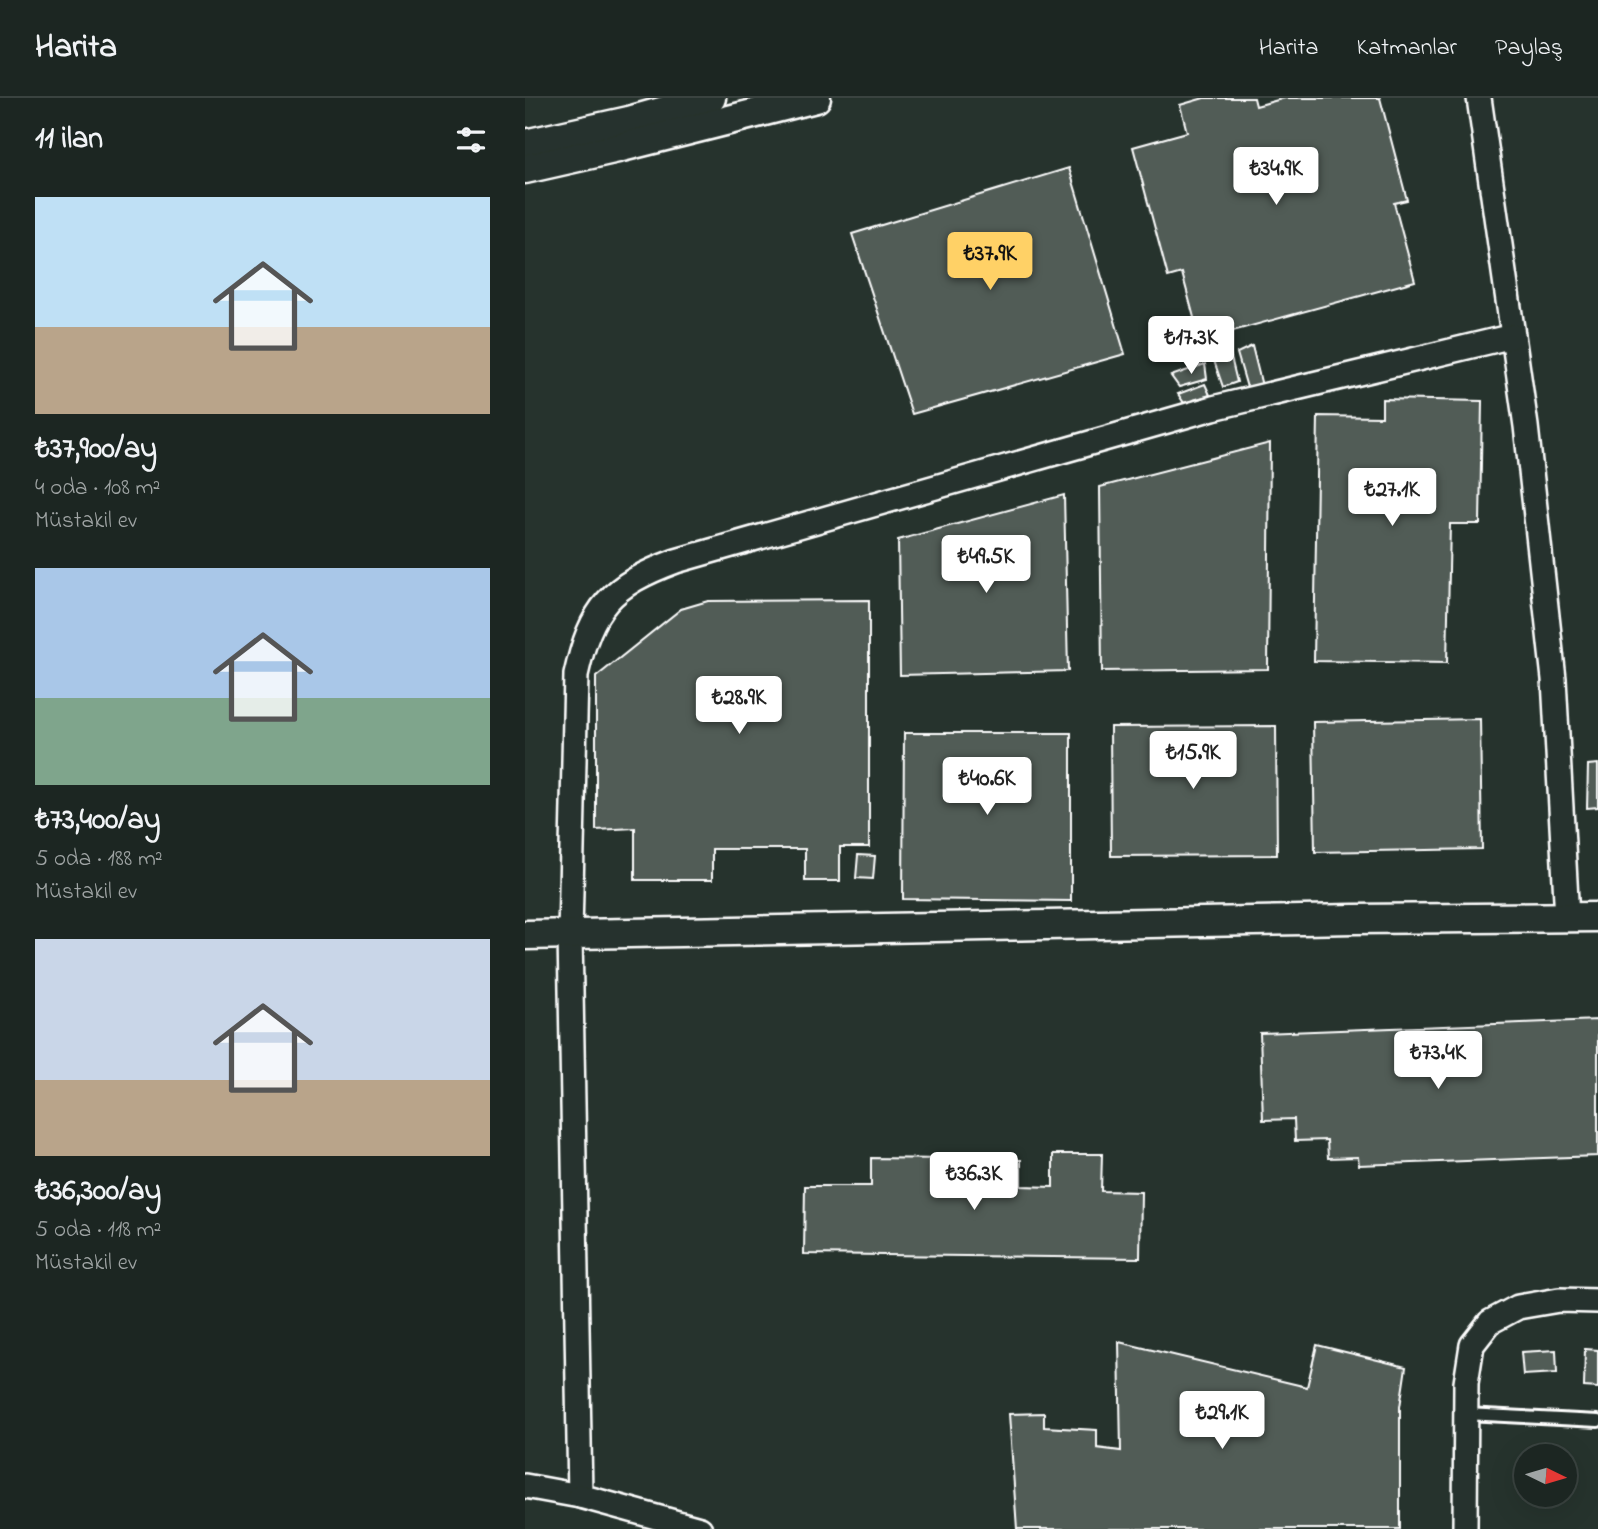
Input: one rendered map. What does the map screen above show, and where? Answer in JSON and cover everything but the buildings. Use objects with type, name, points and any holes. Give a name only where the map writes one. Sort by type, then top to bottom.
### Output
[{"type":"street","points":[[525,144],[629,121],[711,98]]},
{"type":"street","points":[[525,169],[816,98]]},
{"type":"street","points":[[1479,98],[1526,426],[1554,679],[1567,918]]},
{"type":"street","points":[[580,1496],[570,934],[576,675],[583,644],[595,617],[615,591],[651,570],[676,561],[1213,408],[1513,336]]},
{"type":"street","points":[[525,935],[1340,919],[1598,917]]},
{"type":"street","points":[[1465,1529],[1466,1383],[1472,1345],[1490,1322],[1518,1307],[1559,1300],[1598,1301]]},
{"type":"street","points":[[525,1486],[580,1496],[700,1529]]},
{"type":"lane","points":[[1466,1414],[1598,1421]]}]
